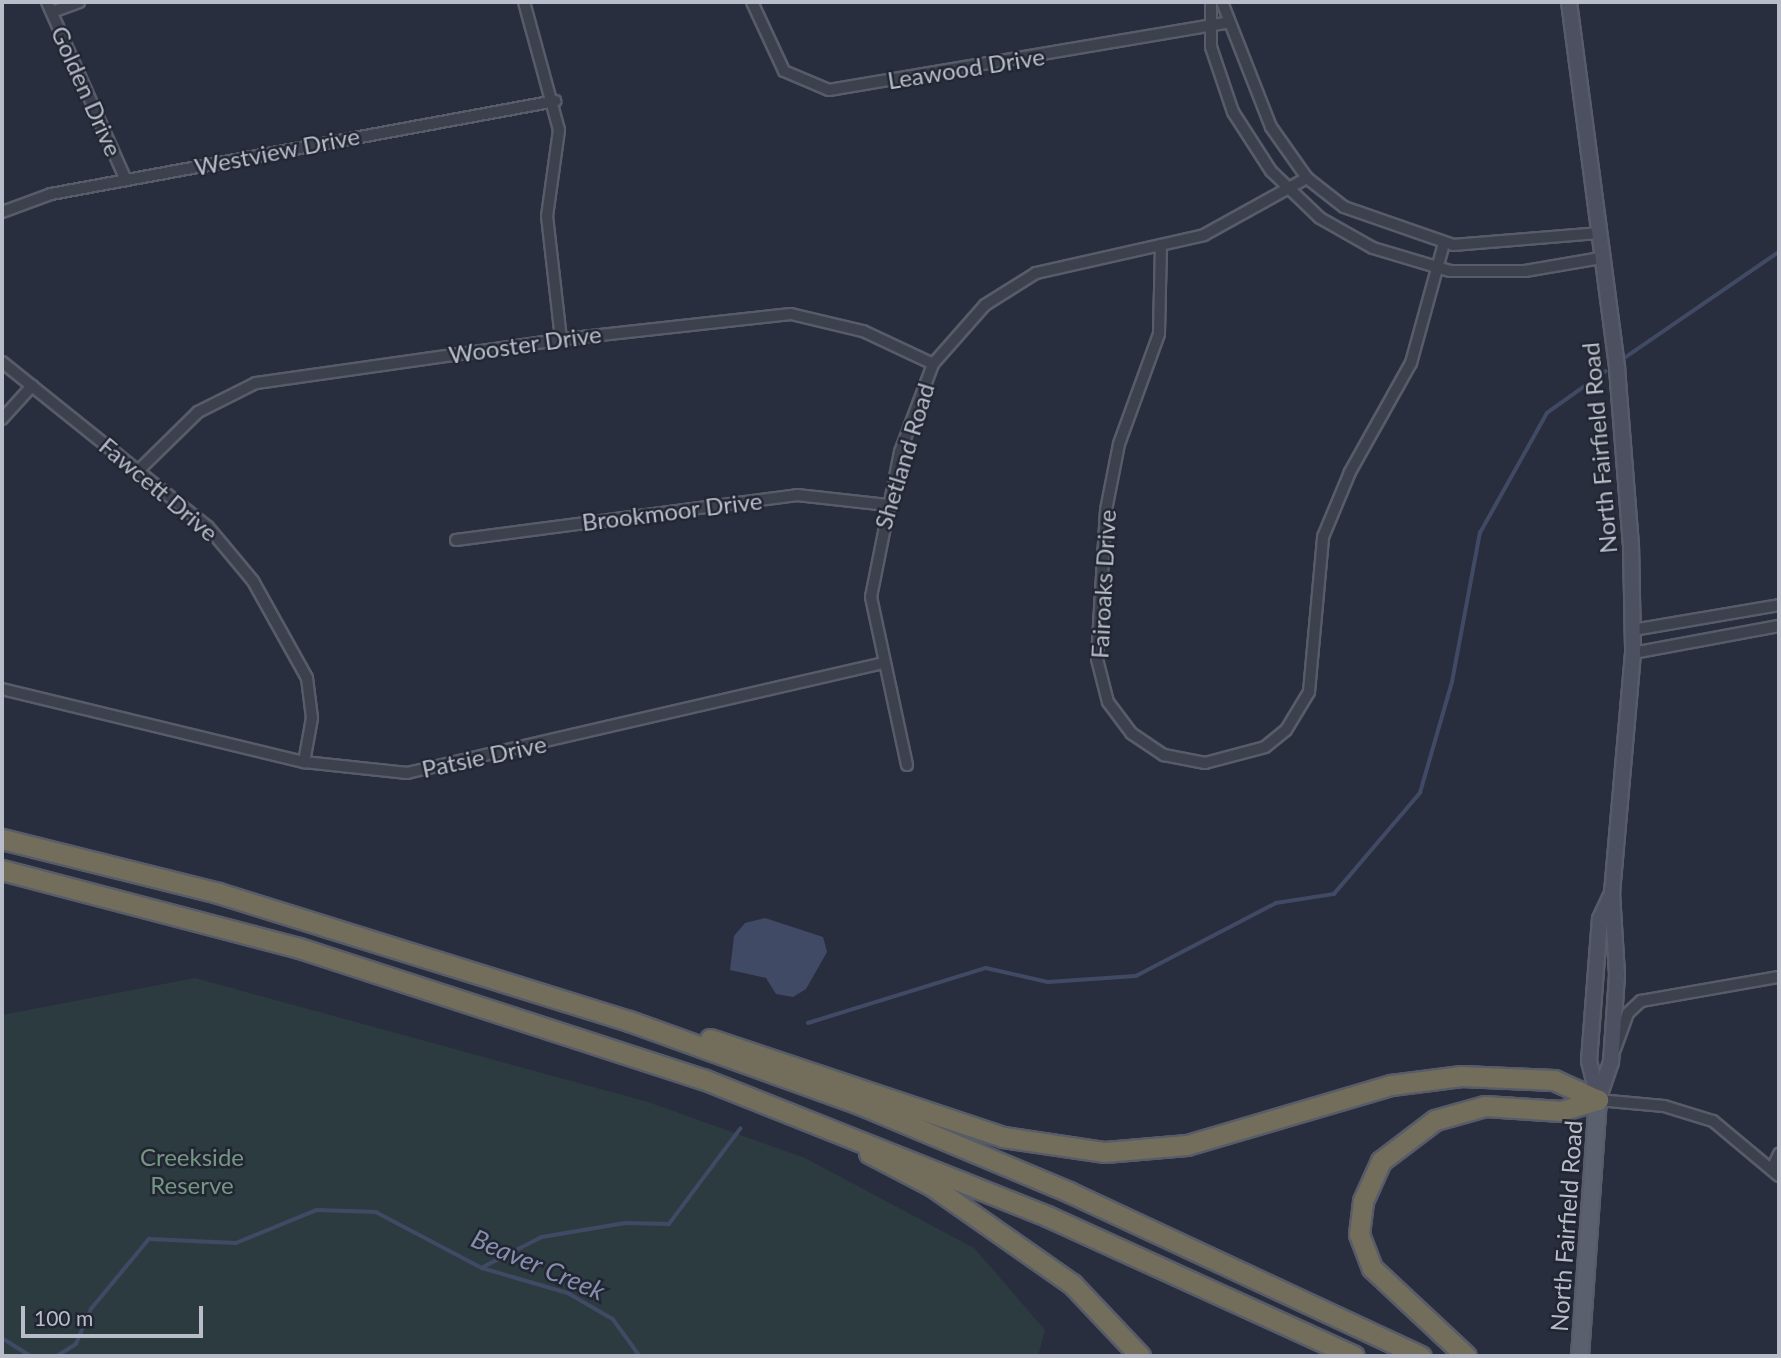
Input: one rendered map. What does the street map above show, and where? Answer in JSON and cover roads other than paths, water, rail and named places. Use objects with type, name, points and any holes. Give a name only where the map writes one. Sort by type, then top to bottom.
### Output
[{"type":"highway","points":[[2,839],[218,893],[629,1021],[859,1104],[1069,1192],[1422,1356]]},
{"type":"highway","points":[[2,870],[312,952],[509,1012],[777,1106],[1047,1216],[1354,1356]]},
{"type":"highway","points":[[629,1021],[741,1046],[1003,1137],[1105,1152],[1187,1145],[1391,1085],[1461,1076],[1554,1080],[1598,1100]]},
{"type":"highway","points":[[1466,1356],[1371,1268],[1359,1234],[1363,1201],[1381,1161],[1401,1141],[1448,1116],[1485,1106],[1561,1111],[1598,1100]]},
{"type":"highway","points":[[777,1106],[932,1186],[1003,1233],[1072,1284],[1140,1356]]},
{"type":"main road","name":"North Fairfield Road","points":[[1569,2],[1628,491],[1633,630],[1612,892],[1618,920],[1611,1062],[1598,1100]]},
{"type":"main road","name":"North Fairfield Road","points":[[1580,1356],[1598,1100],[1590,1048],[1600,919],[1612,892]]},
{"type":"street","points":[[49,7],[79,2]]},
{"type":"street","points":[[524,2],[555,102],[558,143],[547,216],[561,339]]},
{"type":"street","name":"Leawood Drive","points":[[752,2],[784,71],[829,90],[1229,22]]},
{"type":"street","points":[[1211,2],[1211,47],[1233,111],[1286,190],[1356,241],[1437,268],[1525,271],[1601,258]]},
{"type":"street","points":[[1222,2],[1261,108],[1307,178],[1358,214],[1444,243],[1537,243],[1598,233]]},
{"type":"street","name":"Golden Drive","points":[[49,7],[126,180]]},
{"type":"street","name":"Westview Drive","points":[[2,212],[51,194],[555,102]]},
{"type":"street","name":"Shetland Road","points":[[907,765],[883,663],[872,597],[887,505],[933,364],[985,304],[1027,277],[1059,264],[1161,246],[1204,235],[1307,178]]},
{"type":"street","name":"Fairoaks Drive","points":[[1161,246],[1159,334],[1122,433],[1106,510],[1097,659],[1108,702],[1131,733],[1164,755],[1205,764],[1265,747],[1286,730],[1309,692],[1323,537],[1350,472],[1411,363],[1444,243]]},
{"type":"street","name":"Wooster Drive","points":[[139,470],[198,412],[256,383],[561,339],[790,314],[838,323],[933,364]]},
{"type":"street","name":"Fawcett Drive","points":[[2,362],[139,470],[225,544],[298,652],[312,698],[303,762]]},
{"type":"street","points":[[2,419],[32,386]]},
{"type":"street","name":"Brookmoor Drive","points":[[456,540],[797,495],[887,505]]},
{"type":"street","points":[[1633,630],[1779,606]]},
{"type":"street","points":[[1633,653],[1779,626]]},
{"type":"street","name":"Patsie Drive","points":[[2,689],[303,762],[361,772],[441,769],[883,663]]},
{"type":"street","points":[[1611,1062],[1629,1013],[1664,993],[1779,977]]},
{"type":"street","points":[[1598,1100],[1693,1113],[1733,1133],[1776,1172]]},
{"type":"street","points":[[1776,1172],[1779,1154]]},
{"type":"water","points":[[765,918],[823,937],[827,952],[806,989],[793,997],[776,994],[766,978],[730,970],[734,936],[745,923]]},
{"type":"waterway","points":[[1626,357],[1779,252]]},
{"type":"waterway","points":[[808,1023],[986,968],[1048,982],[1136,976],[1276,903],[1334,894],[1420,793],[1452,682],[1480,533],[1547,413],[1606,371]]},
{"type":"waterway","points":[[483,1267],[542,1237],[625,1223],[669,1224],[740,1129]]},
{"type":"waterway","name":"Beaver Creek","points":[[57,1356],[76,1344],[91,1309],[149,1239],[236,1243],[317,1210],[376,1212],[482,1268],[568,1293],[613,1319],[640,1356]]},
{"type":"waterway","name":"Beaver Creek","points":[[2,1338],[31,1356]]},
{"type":"park label","name":"Creekside Reserve","points":[[192,1171]]}]
